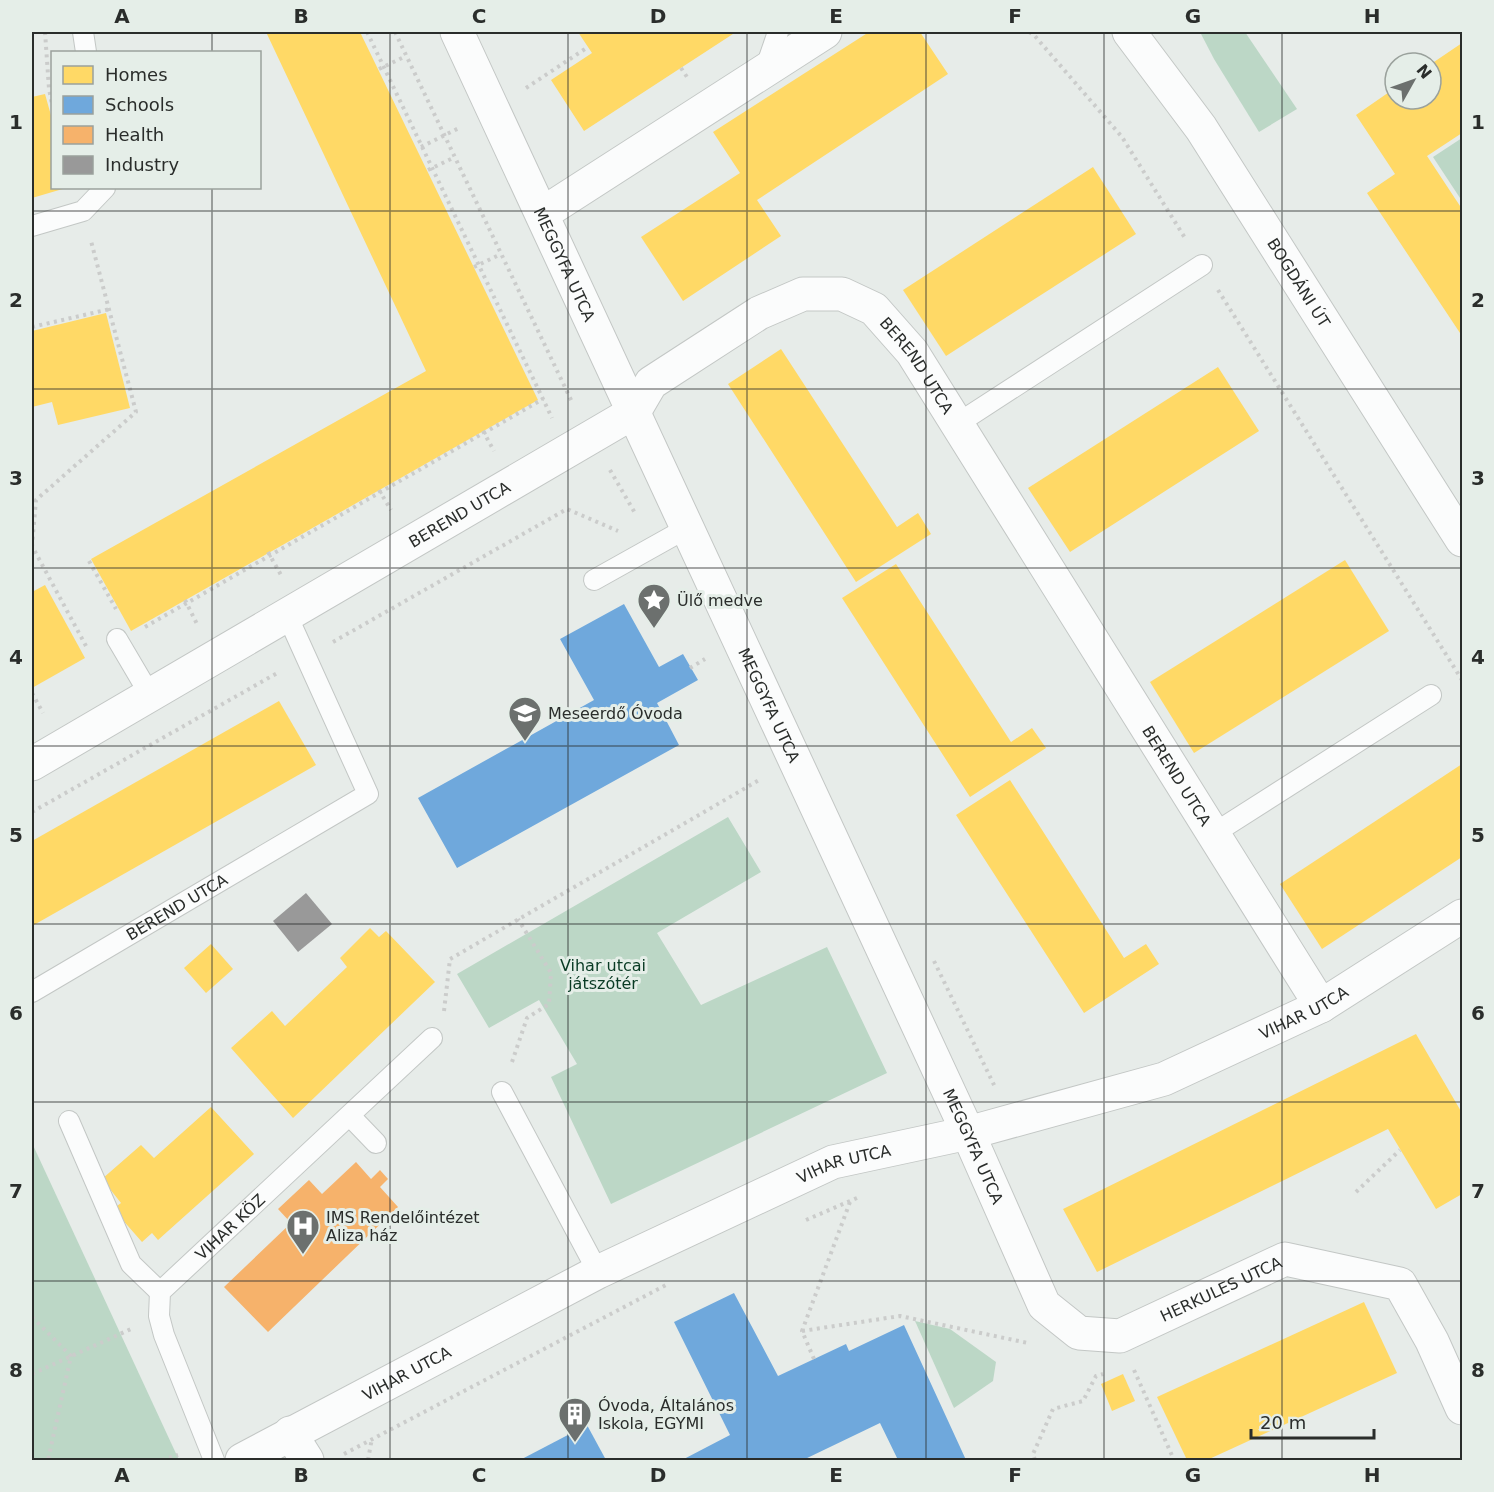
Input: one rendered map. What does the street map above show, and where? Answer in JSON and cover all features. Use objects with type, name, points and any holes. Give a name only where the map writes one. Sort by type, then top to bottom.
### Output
[{"type":"street","name":"MEGGYFA UTCA","points":[[457,32],[968,1133],[1044,1305],[1079,1333],[1120,1336]]},
{"type":"street","points":[[542,214],[825,32]]},
{"type":"street","name":"BOGDÁNI ÚT","points":[[1129,32],[1201,128],[1462,540]]},
{"type":"street","name":"BEREND UTCA","points":[[32,764],[590,437],[627,398],[759,313],[803,294],[842,294],[874,309],[912,352],[1321,1006]]},
{"type":"street","name":"VIHAR UTCA","points":[[242,1461],[299,1447],[598,1272],[833,1162],[968,1133],[1164,1078],[1321,1006],[1462,916]]},
{"type":"street","name":"HERKULES UTCA","points":[[1120,1336],[1285,1259],[1340,1270],[1400,1284],[1432,1341],[1462,1408]]},
{"type":"lane","points":[[84,32],[86,51]]},
{"type":"lane","points":[[765,70],[778,32]]},
{"type":"lane","points":[[32,226],[83,211],[104,189]]},
{"type":"lane","points":[[957,424],[1202,265]]},
{"type":"lane","points":[[594,580],[687,528]]},
{"type":"lane","name":"BEREND UTCA","points":[[32,992],[368,794],[287,615]]},
{"type":"lane","points":[[117,639],[150,695]]},
{"type":"lane","points":[[1213,834],[1431,695]]},
{"type":"lane","name":"VIHAR KÖZ","points":[[160,1292],[432,1038]]},
{"type":"lane","points":[[502,1092],[598,1272]]},
{"type":"lane","points":[[350,1116],[376,1143]]},
{"type":"lane","points":[[69,1121],[131,1264],[160,1292],[159,1316],[164,1335],[214,1461]]},
{"type":"path","points":[[45,32],[51,99]]},
{"type":"path","points":[[367,32],[381,68],[429,169],[555,424]]},
{"type":"path","points":[[395,32],[577,412],[627,398]]},
{"type":"path","points":[[1029,32],[1122,137],[1462,680]]},
{"type":"path","points":[[491,105],[522,91],[588,47]]},
{"type":"path","points":[[381,68],[406,56]]},
{"type":"path","points":[[429,169],[455,157]]},
{"type":"path","points":[[83,211],[136,412],[36,500],[32,546],[90,654]]},
{"type":"path","points":[[476,266],[501,254]]},
{"type":"path","points":[[32,327],[110,309]]},
{"type":"path","points":[[140,630],[543,399]]},
{"type":"path","points":[[590,437],[654,546]]},
{"type":"path","points":[[32,812],[567,509],[654,546]]},
{"type":"path","points":[[89,561],[120,616]]},
{"type":"path","points":[[690,668],[708,658]]},
{"type":"path","points":[[432,1038],[445,1008],[450,959],[795,759]]},
{"type":"path","points":[[502,1092],[527,1018],[549,1004],[551,973],[518,919]]},
{"type":"path","points":[[1356,1192],[1400,1150]]},
{"type":"path","points":[[814,1359],[802,1331],[850,1201],[833,1162]]},
{"type":"path","points":[[796,1224],[861,1197]]},
{"type":"path","points":[[342,1455],[668,1284]]},
{"type":"path","points":[[32,1374],[159,1316]]},
{"type":"path","points":[[802,1331],[900,1316],[1029,1343]]},
{"type":"path","points":[[32,1317],[71,1356]]},
{"type":"path","points":[[1120,1336],[1174,1461]]},
{"type":"path","points":[[48,1461],[71,1356]]},
{"type":"path","points":[[1035,1461],[1033,1454],[1053,1409],[1083,1401],[1096,1376]]},
{"type":"path","points":[[368,1461],[372,1438]]},
{"type":"green space","points":[[1200,32],[1245,32],[1297,109],[1259,132]]},
{"type":"green space","points":[[1462,138],[1462,201],[1433,157]]},
{"type":"green space","name":"Vihar utcai játszótér","points":[[728,817],[761,872],[657,933],[701,1005],[827,947],[887,1073],[611,1204],[551,1077],[577,1064],[539,1000],[489,1028],[457,974]]},
{"type":"green space","points":[[32,1143],[179,1460],[34,1460],[32,1450]]},
{"type":"green space","points":[[915,1321],[950,1329],[996,1362],[993,1381],[954,1408]]},
{"type":"building: Homes","points":[[266,32],[360,32],[538,400],[131,631],[91,559],[426,371]]},
{"type":"building: Homes","points":[[578,32],[736,32],[584,131],[551,80],[592,53]]},
{"type":"building: Homes","points":[[869,32],[920,32],[948,74],[757,200],[781,236],[683,301],[641,237],[740,173],[713,132]]},
{"type":"building: Homes","points":[[1462,43],[1462,133],[1427,156],[1462,209],[1462,336],[1367,193],[1395,174],[1356,115],[1383,96],[1383,111],[1443,111],[1443,56]]},
{"type":"building: Homes","points":[[45,94],[51,115],[51,189],[63,189],[32,198],[32,97]]},
{"type":"building: Homes","points":[[1093,167],[1136,234],[946,356],[903,290]]},
{"type":"building: Homes","points":[[106,313],[130,408],[58,425],[52,402],[32,407],[32,331]]},
{"type":"building: Homes","points":[[781,349],[897,527],[918,513],[931,534],[856,582],[728,384]]},
{"type":"building: Homes","points":[[1218,367],[1259,431],[1070,552],[1028,488]]},
{"type":"building: Homes","points":[[1345,560],[1389,631],[1194,753],[1150,682]]},
{"type":"building: Homes","points":[[896,564],[1011,742],[1032,728],[1046,748],[970,797],[842,598]]},
{"type":"building: Homes","points":[[45,585],[85,658],[32,688],[32,592]]},
{"type":"building: Homes","points":[[279,701],[316,765],[32,926],[32,841]]},
{"type":"building: Homes","points":[[1462,764],[1462,857],[1322,949],[1280,884]]},
{"type":"building: Homes","points":[[1010,780],[1124,958],[1146,944],[1159,964],[1084,1013],[956,815]]},
{"type":"building: Homes","points":[[370,928],[379,937],[386,931],[435,982],[293,1118],[231,1048],[272,1011],[285,1026],[347,967],[340,958]]},
{"type":"building: Homes","points":[[211,944],[233,969],[206,993],[184,968]]},
{"type":"building: Homes","points":[[1416,1034],[1462,1113],[1462,1194],[1436,1209],[1388,1129],[1097,1272],[1063,1209]]},
{"type":"building: Homes","points":[[211,1107],[254,1154],[158,1240],[152,1233],[142,1242],[113,1209],[121,1203],[102,1179],[141,1145],[154,1158]]},
{"type":"building: Homes","points":[[1364,1302],[1397,1373],[1207,1460],[1187,1460],[1157,1397]]},
{"type":"building: Homes","points":[[1123,1374],[1135,1401],[1112,1411],[1101,1384]]},
{"type":"building: Schools","points":[[624,604],[659,667],[683,654],[698,680],[657,703],[679,745],[457,868],[418,798],[594,700],[560,639]]},
{"type":"building: Schools","points":[[734,1293],[778,1376],[846,1344],[849,1351],[904,1325],[966,1460],[898,1460],[880,1423],[803,1460],[682,1460],[730,1435],[674,1322]]},
{"type":"building: Schools","name":"Óvoda, Általános Iskola, EGYMI","points":[[587,1425],[606,1460],[520,1460]]},
{"type":"building: Health","name":"IMS Rendelőintézet Aliza ház","points":[[356,1162],[371,1179],[380,1170],[388,1179],[380,1187],[398,1207],[268,1332],[224,1287],[291,1223],[278,1209],[309,1180],[322,1194]]},
{"type":"building: Industry","points":[[306,893],[332,924],[298,952],[273,921]]},
{"type":"place","name":"Ülő medve","points":[[654,629]]},
{"type":"place","name":"Meseerdő Óvoda","points":[[525,742]]},
{"type":"place","name":"IMS Rendelőintézet Aliza ház","points":[[303,1255]]},
{"type":"place","name":"Óvoda, Általános Iskola, EGYMI","points":[[575,1443]]}]
